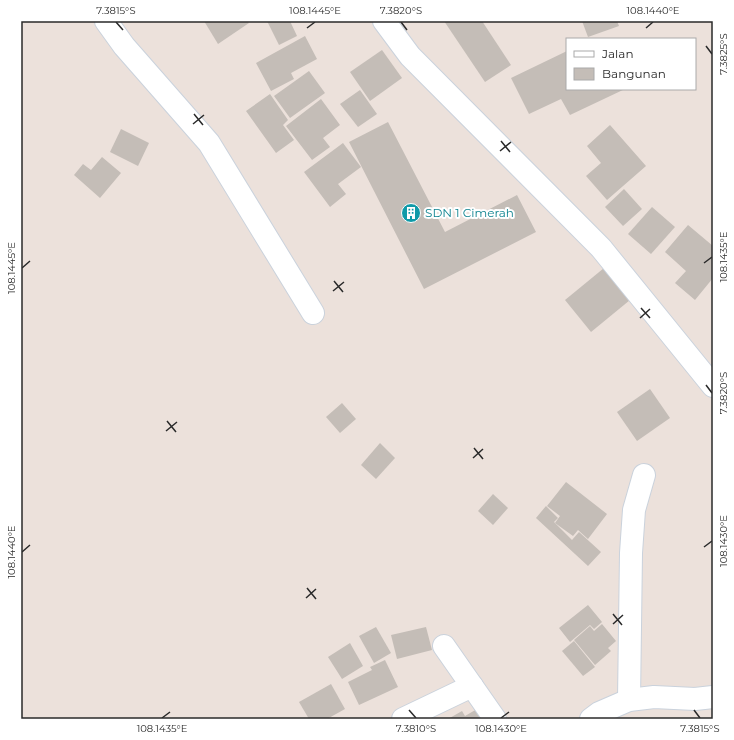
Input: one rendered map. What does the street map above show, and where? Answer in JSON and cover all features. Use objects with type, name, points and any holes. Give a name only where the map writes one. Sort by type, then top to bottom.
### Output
[{"type":"street","points":[[106,21],[124,46],[209,143],[313,313]]},
{"type":"street","points":[[384,21],[410,56],[601,248],[713,386]]},
{"type":"street","points":[[629,700],[631,553],[634,510],[644,475]]},
{"type":"street","points":[[444,646],[495,719]]},
{"type":"street","points":[[403,719],[472,686]]},
{"type":"street","points":[[590,719],[599,713],[629,700],[654,697],[695,699],[713,697]]},
{"type":"building","points":[[204,21],[247,21],[249,23],[218,44]]},
{"type":"building","points":[[267,21],[290,21],[297,36],[279,45]]},
{"type":"building","points":[[444,21],[482,21],[511,65],[485,82]]},
{"type":"building","points":[[582,21],[617,21],[619,26],[588,37]]},
{"type":"building","points":[[305,36],[317,59],[291,73],[294,79],[271,91],[256,63]]},
{"type":"building","points":[[382,50],[402,78],[370,101],[350,72]]},
{"type":"building","points":[[566,51],[566,90],[623,90],[570,115],[561,99],[529,114],[511,78]]},
{"type":"building","points":[[309,71],[325,93],[290,118],[274,96]]},
{"type":"building","points":[[360,90],[377,114],[358,127],[340,104]]},
{"type":"building","points":[[270,94],[288,120],[283,125],[294,140],[276,153],[246,111]]},
{"type":"building","points":[[321,99],[340,125],[323,138],[330,147],[312,160],[286,126]]},
{"type":"building","name":"SDN 1 Cimerah","points":[[388,122],[445,232],[517,195],[536,232],[424,289],[349,142]]},
{"type":"building","points":[[610,125],[646,166],[607,200],[586,176],[601,163],[587,146]]},
{"type":"building","points":[[121,129],[149,143],[138,166],[110,152]]},
{"type":"building","points":[[343,143],[361,167],[338,184],[346,194],[330,207],[304,172]]},
{"type":"building","points":[[102,157],[121,173],[100,198],[74,175],[83,164],[91,170]]},
{"type":"building","points":[[624,189],[642,209],[623,226],[605,207]]},
{"type":"building","points":[[652,207],[675,227],[651,254],[628,234]]},
{"type":"building","points":[[688,225],[713,246],[713,278],[695,300],[675,283],[686,271],[665,252]]},
{"type":"building","points":[[604,268],[630,300],[591,332],[565,300]]},
{"type":"building","points":[[650,389],[670,418],[637,441],[617,412]]},
{"type":"building","points":[[342,403],[356,419],[340,433],[326,417]]},
{"type":"building","points":[[380,443],[395,458],[376,479],[361,465]]},
{"type":"building","points":[[566,482],[607,514],[588,539],[578,530],[573,536],[555,523],[560,516],[547,506]]},
{"type":"building","points":[[493,494],[508,508],[493,525],[478,511]]},
{"type":"building","points":[[546,506],[558,518],[554,522],[572,540],[579,532],[601,552],[588,566],[536,518]]},
{"type":"building","points":[[588,605],[602,622],[594,629],[590,625],[570,642],[559,628]]},
{"type":"building","points":[[602,624],[616,641],[608,648],[611,651],[595,665],[574,640],[590,626],[594,631]]},
{"type":"building","points":[[376,627],[391,653],[374,663],[359,636]]},
{"type":"building","points":[[426,627],[432,650],[397,659],[391,635]]},
{"type":"building","points":[[574,641],[595,667],[583,676],[562,651]]},
{"type":"building","points":[[350,643],[363,666],[342,679],[328,657]]},
{"type":"building","points":[[385,660],[398,687],[359,705],[348,682],[372,670],[370,667]]},
{"type":"building","points":[[331,684],[345,709],[327,719],[309,719],[299,702]]},
{"type":"building","points":[[477,709],[482,719],[448,719],[462,711],[465,716]]},
{"type":"place","name":"SDN 1 Cimerah","points":[[411,213]]}]
